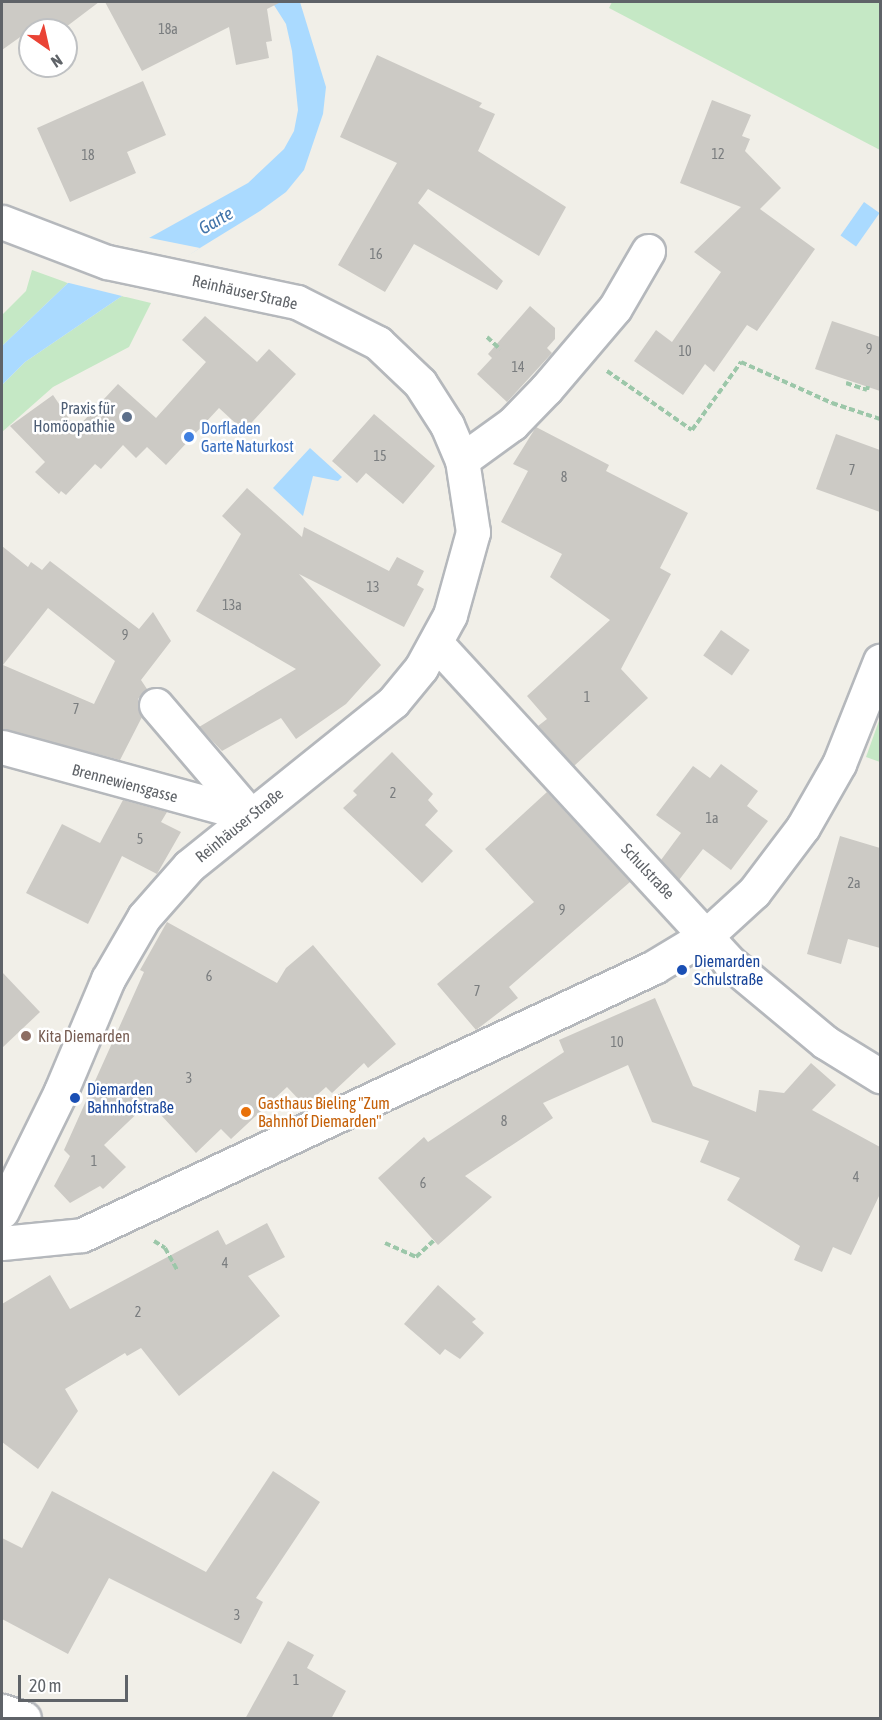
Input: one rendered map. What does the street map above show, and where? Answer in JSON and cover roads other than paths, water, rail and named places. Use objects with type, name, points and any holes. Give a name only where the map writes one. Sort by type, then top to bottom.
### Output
[{"type":"street","name":"Reinhäuser Straße","points":[[2,222],[64,249],[107,262],[297,302],[378,343],[400,361],[433,401],[462,460],[473,532],[459,591],[436,643],[393,702],[189,866],[144,917],[124,949],[61,1091],[2,1211]]},
{"type":"street","points":[[462,460],[512,424],[546,389],[615,308],[648,251]]},
{"type":"street","name":"Schulstraße","points":[[436,643],[707,935],[729,962],[775,1004],[825,1042],[880,1076]]},
{"type":"street","points":[[2,1243],[82,1235],[654,967],[707,935],[754,892],[803,827],[838,764],[880,661]]},
{"type":"street","points":[[156,705],[250,815]]},
{"type":"street","name":"Brennewiensgasse","points":[[2,747],[250,815]]},
{"type":"street","points":[[2,1711],[24,1719]]},
{"type":"water","name":"Garte","points":[[272,2],[300,2],[326,87],[323,114],[304,170],[286,192],[260,211],[122,296],[25,362],[2,385],[2,346],[68,283],[248,183],[284,149],[294,131],[298,110],[292,51],[286,24]]},
{"type":"water","points":[[864,202],[880,213],[856,246],[840,236]]},
{"type":"water","points":[[310,448],[342,477],[338,481],[313,476],[303,516],[273,488]]},
{"type":"place","name":"Praxis für Homöopathie","points":[[127,417]]},
{"type":"place","name":"Dorfladen Garte Naturkost","points":[[189,437]]},
{"type":"place","name":"Diemarden Schulstraße","points":[[682,970]]},
{"type":"place","name":"Kita Diemarden","points":[[26,1036]]},
{"type":"place","name":"Diemarden Bahnhofstraße","points":[[75,1098]]},
{"type":"place","name":"Gasthaus Bieling \"Zum Bahnhof Diemarden\"","points":[[246,1112]]}]
